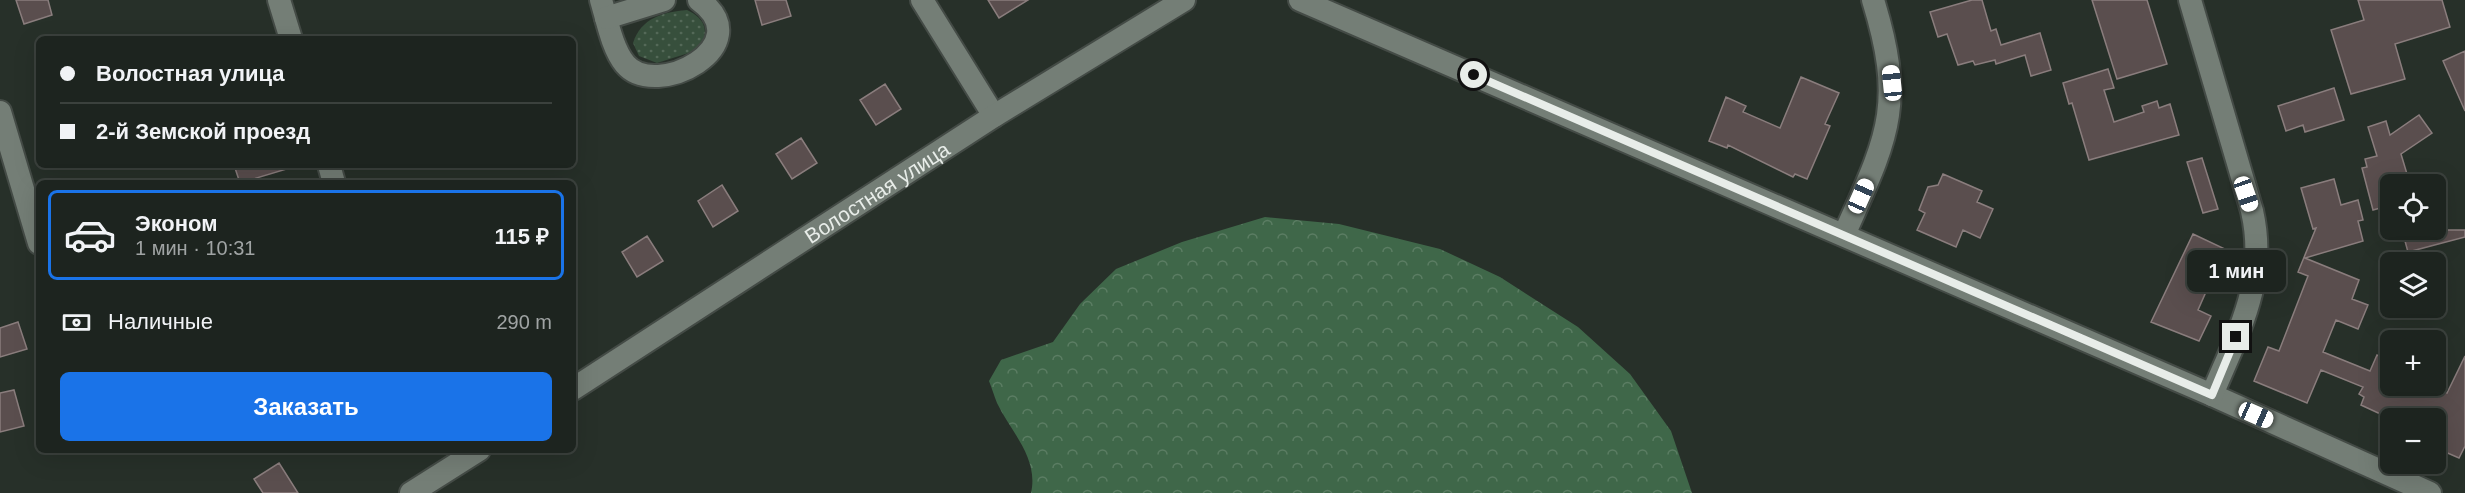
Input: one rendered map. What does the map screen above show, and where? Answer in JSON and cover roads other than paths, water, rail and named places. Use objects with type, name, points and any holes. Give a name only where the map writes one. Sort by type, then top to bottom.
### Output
[{"type":"street","points":[[279,0],[290,36]]},
{"type":"street","points":[[664,0],[603,9],[626,65],[638,74],[651,77],[665,75],[694,65],[706,58],[715,47],[718,33],[716,19],[709,7],[699,0]]},
{"type":"street","points":[[922,0],[994,116]]},
{"type":"street","name":"Волостная улица","points":[[576,387],[994,116],[1184,0]]},
{"type":"street","points":[[1300,0],[2212,395],[2430,493]]},
{"type":"street","points":[[1844,235],[1879,156],[1890,108],[1889,59],[1873,0]]},
{"type":"street","points":[[2190,0],[2252,211],[2258,243],[2252,298],[2212,395]]},
{"type":"street","points":[[0,112],[36,233]]},
{"type":"street","points":[[411,493],[466,454]]}]
